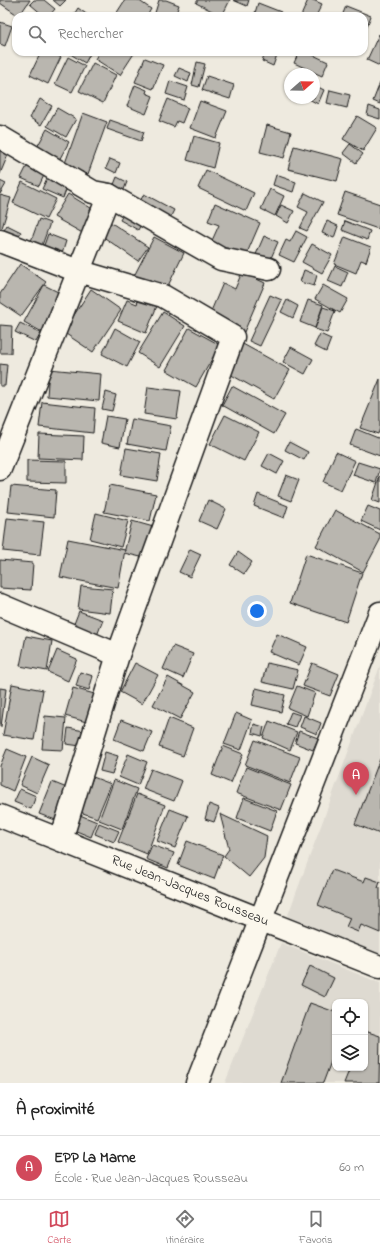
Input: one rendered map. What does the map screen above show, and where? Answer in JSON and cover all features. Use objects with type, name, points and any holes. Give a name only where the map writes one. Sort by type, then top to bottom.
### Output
[{"type":"street","points":[[0,137],[93,192],[109,195],[221,259],[269,269]]},
{"type":"street","points":[[0,470],[109,195]]},
{"type":"street","points":[[0,241],[78,271],[163,296],[233,337],[118,655],[61,840]]},
{"type":"street","points":[[0,605],[118,655]]},
{"type":"street","points":[[197,1083],[261,919],[372,654],[380,614]]},
{"type":"street","name":"Rue Jean-Jacques Rousseau","points":[[0,816],[380,967]]},
{"type":"shaded area","points":[[380,666],[380,959],[285,923]]},
{"type":"shaded area","points":[[281,943],[380,983],[380,1083],[225,1083]]},
{"type":"building","points":[[0,0],[30,0],[22,12],[13,12],[0,3]]},
{"type":"building","points":[[34,0],[44,0],[55,9],[52,12],[39,12],[30,4]]},
{"type":"building","points":[[53,0],[66,0],[60,6]]},
{"type":"building","points":[[125,0],[138,0],[151,9],[149,12],[117,12]]},
{"type":"building","points":[[159,0],[166,0],[179,5],[176,12],[155,12]]},
{"type":"building","points":[[198,0],[230,0],[224,12],[214,12],[196,3]]},
{"type":"building","points":[[233,0],[249,0],[247,6]]},
{"type":"building","points":[[308,0],[313,0],[322,4],[318,12],[303,12]]},
{"type":"building","points":[[258,3],[281,12],[255,12]]},
{"type":"building","points":[[346,6],[361,12],[344,12]]},
{"type":"building","points":[[78,8],[84,12],[76,12]]},
{"type":"building","points":[[368,15],[371,16],[368,24]]},
{"type":"building","points":[[0,22],[12,26],[5,46],[0,44]]},
{"type":"building","points":[[379,34],[380,35],[380,66],[367,60]]},
{"type":"building","points":[[39,56],[61,57],[48,84],[30,75]]},
{"type":"building","points":[[74,56],[89,56],[85,63]]},
{"type":"building","points":[[97,56],[132,56],[120,75],[95,59]]},
{"type":"building","points":[[264,56],[277,56],[273,66],[262,61]]},
{"type":"building","points":[[297,56],[315,56],[328,62],[322,76],[320,75],[320,68],[305,68],[294,63]]},
{"type":"building","points":[[68,57],[85,66],[72,92],[55,84]]},
{"type":"building","points":[[145,58],[163,65],[153,89],[135,82]]},
{"type":"building","points":[[197,62],[205,64],[199,87],[192,85]]},
{"type":"building","points":[[93,63],[116,75],[103,103],[79,91]]},
{"type":"building","points":[[179,68],[191,73],[188,82],[175,76]]},
{"type":"building","points":[[207,76],[234,85],[230,99],[202,90]]},
{"type":"building","points":[[170,81],[188,87],[184,100],[166,94]]},
{"type":"building","points":[[380,83],[380,104],[373,101]]},
{"type":"building","points":[[135,85],[147,90],[146,93],[153,96],[146,114],[127,106]]},
{"type":"building","points":[[320,88],[324,90],[320,99]]},
{"type":"building","points":[[330,90],[350,95],[347,108],[327,103]]},
{"type":"building","points":[[40,99],[52,106],[41,125],[30,118]]},
{"type":"building","points":[[168,99],[188,108],[182,123],[177,121],[174,127],[159,121]]},
{"type":"building","points":[[200,101],[227,111],[216,138],[190,128]]},
{"type":"building","points":[[369,106],[380,110],[380,119],[367,115]]},
{"type":"building","points":[[57,108],[76,119],[66,137],[47,126]]},
{"type":"building","points":[[83,113],[107,122],[88,174],[64,166]]},
{"type":"building","points":[[357,116],[377,128],[363,151],[343,139]]},
{"type":"building","points":[[110,120],[144,132],[141,141],[107,129]]},
{"type":"building","points":[[267,125],[291,132],[284,158],[260,152]]},
{"type":"building","points":[[47,129],[69,142],[58,162],[36,149]]},
{"type":"building","points":[[194,136],[219,143],[213,168],[187,160]]},
{"type":"building","points":[[350,144],[363,154],[356,163],[343,153]]},
{"type":"building","points":[[0,145],[10,150],[0,174]]},
{"type":"building","points":[[294,146],[343,159],[337,181],[288,169]]},
{"type":"building","points":[[110,159],[120,163],[116,173],[106,168]]},
{"type":"building","points":[[30,160],[47,169],[39,186],[21,178]]},
{"type":"building","points":[[206,170],[254,193],[246,211],[198,188]]},
{"type":"building","points":[[49,174],[69,182],[63,198],[42,189]]},
{"type":"building","points":[[276,175],[296,182],[293,192],[273,185]]},
{"type":"building","points":[[117,177],[127,182],[123,192],[113,187]]},
{"type":"building","points":[[0,181],[6,184],[0,194]]},
{"type":"building","points":[[22,182],[56,199],[46,219],[13,203]]},
{"type":"building","points":[[270,189],[284,196],[275,216],[261,209]]},
{"type":"building","points":[[345,192],[380,204],[380,223],[378,229],[337,215]]},
{"type":"building","points":[[305,193],[323,202],[307,231],[300,228],[308,212],[298,207]]},
{"type":"building","points":[[68,194],[99,213],[86,235],[54,217]]},
{"type":"building","points":[[144,194],[174,210],[168,222],[138,205]]},
{"type":"building","points":[[0,195],[11,198],[2,228],[0,227]]},
{"type":"building","points":[[215,203],[260,223],[244,260],[210,245],[219,225],[208,221]]},
{"type":"building","points":[[281,205],[294,211],[288,223],[276,216]]},
{"type":"building","points":[[126,209],[144,219],[138,230],[120,220]]},
{"type":"building","points":[[39,219],[50,223],[41,248],[30,244]]},
{"type":"building","points":[[327,221],[338,226],[334,238],[322,233]]},
{"type":"building","points":[[345,221],[370,231],[367,240],[342,230]]},
{"type":"building","points":[[110,222],[148,247],[138,261],[102,236]]},
{"type":"building","points":[[7,225],[21,232],[16,241],[2,234]]},
{"type":"building","points":[[296,231],[307,237],[294,262],[279,255],[286,240],[290,242]]},
{"type":"building","points":[[48,234],[66,241],[62,254],[43,248]]},
{"type":"building","points":[[264,236],[278,242],[268,265],[254,259]]},
{"type":"building","points":[[154,237],[184,253],[164,294],[133,278]]},
{"type":"building","points":[[345,237],[371,247],[366,262],[361,260],[356,273],[334,264]]},
{"type":"building","points":[[312,244],[332,255],[322,273],[302,262]]},
{"type":"building","points":[[20,264],[46,282],[21,316],[0,302],[0,294]]},
{"type":"building","points":[[335,266],[348,272],[342,287],[328,281]]},
{"type":"building","points":[[304,270],[317,275],[314,286],[300,282]]},
{"type":"building","points":[[242,272],[265,283],[244,332],[209,316],[223,283],[235,289]]},
{"type":"building","points":[[44,285],[62,294],[42,332],[24,322]]},
{"type":"building","points":[[323,285],[348,299],[340,313],[315,299]]},
{"type":"building","points":[[91,289],[121,310],[93,352],[63,332]]},
{"type":"building","points":[[141,293],[159,301],[146,333],[118,321],[127,300],[137,304]]},
{"type":"building","points":[[270,295],[282,300],[260,346],[249,341]]},
{"type":"building","points":[[287,300],[298,306],[293,318],[281,312]]},
{"type":"building","points":[[308,300],[323,305],[315,328],[300,322]]},
{"type":"building","points":[[323,307],[335,311],[327,333],[315,329]]},
{"type":"building","points":[[163,312],[185,326],[160,367],[138,353]]},
{"type":"building","points":[[20,323],[41,333],[36,342],[15,332]]},
{"type":"building","points":[[0,325],[12,326],[11,353],[0,353]]},
{"type":"building","points":[[115,328],[140,342],[127,367],[102,354]]},
{"type":"building","points":[[189,328],[220,345],[196,387],[166,370]]},
{"type":"building","points":[[320,334],[331,339],[326,352],[314,346]]},
{"type":"building","points":[[241,343],[290,370],[274,399],[226,372]]},
{"type":"building","points":[[291,347],[313,359],[305,374],[283,362]]},
{"type":"building","points":[[0,364],[7,365],[5,386],[0,386]]},
{"type":"building","points":[[49,369],[101,374],[99,401],[47,396]]},
{"type":"building","points":[[380,379],[380,428],[378,434],[360,428]]},
{"type":"building","points":[[232,386],[285,415],[274,434],[222,405]]},
{"type":"building","points":[[148,387],[181,391],[177,419],[144,414]]},
{"type":"building","points":[[106,392],[116,395],[112,411],[102,409]]},
{"type":"building","points":[[42,402],[95,408],[93,433],[39,427]]},
{"type":"building","points":[[225,415],[259,432],[244,461],[210,444]]},
{"type":"building","points":[[106,416],[125,419],[120,447],[101,443]]},
{"type":"building","points":[[132,419],[171,426],[166,451],[127,444]]},
{"type":"building","points":[[356,429],[378,438],[380,437],[380,456],[350,445]]},
{"type":"building","points":[[39,434],[84,436],[83,460],[38,458]]},
{"type":"building","points":[[289,442],[308,452],[304,460],[285,450]]},
{"type":"building","points":[[126,448],[161,454],[157,481],[121,475]]},
{"type":"building","points":[[336,452],[355,461],[341,490],[323,482]]},
{"type":"building","points":[[269,453],[284,461],[277,474],[262,466]]},
{"type":"building","points":[[27,460],[66,461],[66,483],[27,482]]},
{"type":"building","points":[[358,462],[380,469],[376,483],[353,475]]},
{"type":"building","points":[[286,475],[299,480],[291,501],[278,496]]},
{"type":"building","points":[[380,476],[380,503],[372,500]]},
{"type":"building","points":[[110,485],[156,494],[150,521],[104,512]]},
{"type":"building","points":[[11,486],[56,490],[54,517],[8,512]]},
{"type":"building","points":[[258,494],[288,506],[284,518],[254,506]]},
{"type":"building","points":[[208,500],[226,509],[217,529],[199,521]]},
{"type":"building","points":[[368,506],[380,511],[380,530],[361,521]]},
{"type":"building","points":[[335,510],[380,534],[380,540],[363,572],[316,546]]},
{"type":"building","points":[[96,513],[128,521],[121,547],[90,539]]},
{"type":"building","points":[[7,518],[44,522],[40,555],[3,551]]},
{"type":"building","points":[[132,521],[157,528],[149,559],[124,553]]},
{"type":"building","points":[[68,539],[125,550],[118,588],[60,577]]},
{"type":"building","points":[[190,549],[201,554],[190,577],[179,572]]},
{"type":"building","points":[[238,552],[252,562],[244,574],[230,565]]},
{"type":"building","points":[[306,554],[362,573],[346,622],[290,603]]},
{"type":"building","points":[[0,560],[33,563],[31,590],[0,588]]},
{"type":"building","points":[[81,586],[113,589],[110,613],[78,609]]},
{"type":"building","points":[[79,611],[103,620],[96,638],[72,629]]},
{"type":"building","points":[[277,634],[307,647],[299,665],[269,652]]},
{"type":"building","points":[[26,636],[52,641],[47,671],[20,666]]},
{"type":"building","points":[[173,646],[193,654],[183,678],[163,669]]},
{"type":"building","points":[[57,650],[77,659],[68,681],[48,672]]},
{"type":"building","points":[[135,663],[158,675],[142,704],[120,692]]},
{"type":"building","points":[[267,663],[298,670],[293,689],[262,682]]},
{"type":"building","points":[[312,663],[339,674],[330,696],[303,686]]},
{"type":"building","points":[[80,672],[93,676],[89,690],[76,686]]},
{"type":"building","points":[[168,677],[195,692],[180,719],[153,705]]},
{"type":"building","points":[[12,684],[43,690],[34,740],[3,735]]},
{"type":"building","points":[[297,686],[315,693],[307,716],[288,708]]},
{"type":"building","points":[[0,688],[6,689],[1,727],[0,727]]},
{"type":"building","points":[[73,688],[98,695],[90,723],[65,716]]},
{"type":"building","points":[[256,688],[285,695],[281,712],[252,705]]},
{"type":"building","points":[[291,712],[300,715],[295,727],[286,724]]},
{"type":"building","points":[[236,713],[252,720],[241,750],[224,744]]},
{"type":"building","points":[[45,716],[66,718],[63,750],[42,749]]},
{"type":"building","points":[[304,716],[321,723],[317,734],[300,727]]},
{"type":"building","points":[[169,718],[193,728],[183,756],[159,747]]},
{"type":"building","points":[[121,720],[152,732],[144,751],[114,739]]},
{"type":"building","points":[[269,721],[297,732],[290,750],[263,738]]},
{"type":"building","points":[[254,724],[264,727],[262,736],[252,733]]},
{"type":"building","points":[[68,728],[90,732],[88,747],[66,744]]},
{"type":"building","points":[[299,731],[318,738],[313,750],[295,743]]},
{"type":"building","points":[[255,740],[300,757],[290,783],[245,765]]},
{"type":"building","points":[[223,746],[243,754],[231,783],[212,775]]},
{"type":"building","points":[[7,749],[26,757],[13,791],[0,785],[0,766]]},
{"type":"building","points":[[105,752],[118,756],[112,774],[100,771]]},
{"type":"building","points":[[128,754],[147,762],[138,785],[119,777]]},
{"type":"building","points":[[32,757],[49,765],[37,793],[20,785]]},
{"type":"building","points":[[380,759],[380,834],[355,824]]},
{"type":"building","points":[[246,767],[291,785],[281,810],[236,793]]},
{"type":"building","points":[[151,769],[182,781],[174,801],[143,789]]},
{"type":"building","points":[[93,777],[111,784],[97,818],[80,812]]},
{"type":"building","points":[[114,780],[137,789],[122,829],[99,820]]},
{"type":"building","points":[[52,782],[74,791],[61,822],[39,814]]},
{"type":"building","points":[[20,789],[36,796],[31,809],[14,802]]},
{"type":"building","points":[[137,794],[165,805],[147,854],[118,842]]},
{"type":"building","points":[[244,798],[277,811],[270,831],[237,818]]},
{"type":"building","points":[[209,804],[219,808],[214,822],[205,819]]},
{"type":"building","points":[[170,809],[188,816],[175,848],[157,841]]},
{"type":"building","points":[[220,814],[267,836],[264,858],[249,877],[224,856],[229,849]]},
{"type":"building","points":[[80,815],[97,822],[91,837],[74,830]]},
{"type":"building","points":[[99,823],[119,831],[114,842],[95,834]]},
{"type":"building","points":[[187,841],[223,855],[214,879],[178,865]]},
{"type":"building","points":[[152,845],[174,853],[168,868],[146,859]]},
{"type":"building","points":[[332,870],[364,882],[366,877],[380,882],[378,888],[380,888],[380,933],[361,925],[358,932],[346,927],[350,918],[318,905]]},
{"type":"building","points":[[310,966],[334,978],[325,997],[301,985]]},
{"type":"building","points":[[310,1003],[332,1011],[332,1059],[323,1083],[281,1083]]},
{"type":"building","points":[[368,1032],[380,1036],[379,1083],[344,1083],[349,1071],[368,1071]]},
{"type":"place","name":"EPP La Marne","points":[[356,795]]}]
